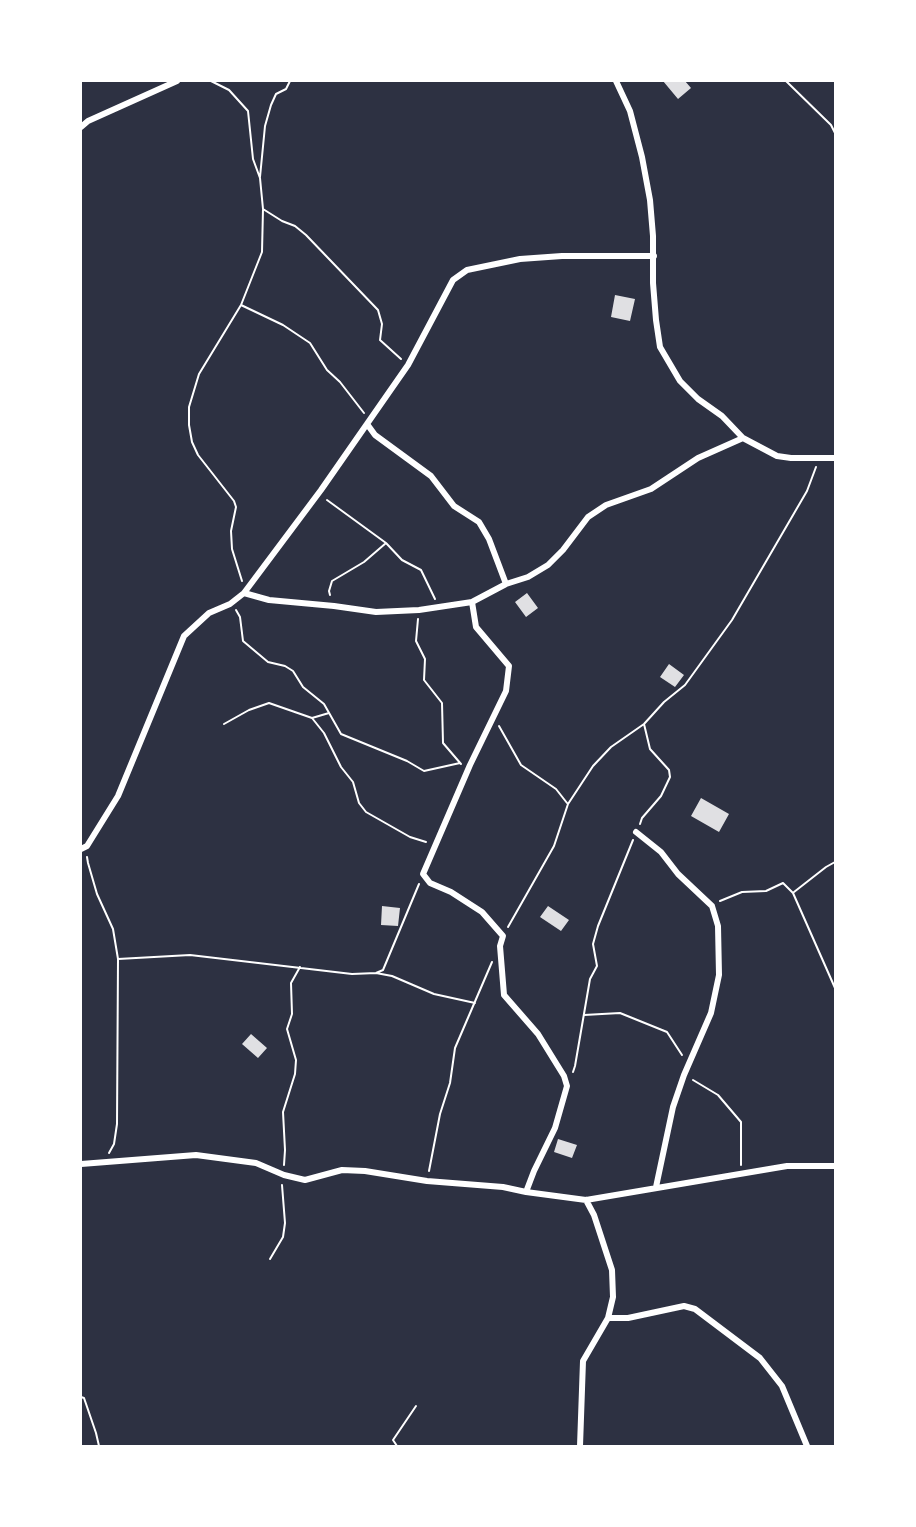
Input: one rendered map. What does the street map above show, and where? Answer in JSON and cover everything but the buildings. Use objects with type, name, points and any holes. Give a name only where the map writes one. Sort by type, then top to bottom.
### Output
[{"type":"street","points":[[81,127],[88,121],[177,81]]},
{"type":"street","points":[[616,81],[630,111],[650,200],[654,256],[653,283],[660,348],[680,381],[698,399],[722,416],[743,438],[777,456],[791,459],[835,458]]},
{"type":"street","points":[[84,847],[118,796],[184,636],[208,613],[230,604],[244,593],[321,490],[408,365],[453,280],[467,270],[520,259],[562,256],[654,256]]},
{"type":"street","points":[[369,422],[375,435],[431,476],[454,506],[479,522],[489,539],[506,584]]},
{"type":"street","points":[[244,593],[269,600],[376,612],[439,608],[472,602],[506,584],[528,577],[548,565],[563,550],[588,517],[606,505],[651,489],[698,458],[743,438]]},
{"type":"street","points":[[472,602],[476,627],[509,666],[506,691],[470,765],[423,874],[430,883],[451,892],[482,912],[503,936],[500,946],[504,995],[538,1034],[564,1076],[567,1086],[555,1128],[526,1192]]},
{"type":"street","points":[[636,832],[661,852],[678,874],[712,906],[718,926],[718,975],[711,1013],[673,1107],[656,1187]]},
{"type":"street","points":[[81,1164],[196,1155],[256,1162],[284,1175],[305,1180],[342,1170],[365,1171],[427,1181],[503,1187],[586,1200],[743,1173],[787,1167],[835,1166]]},
{"type":"street","points":[[580,1446],[583,1361],[608,1318],[612,1297],[612,1270],[594,1215],[586,1200]]},
{"type":"street","points":[[608,1318],[627,1318],[684,1306],[695,1309],[760,1358],[782,1386],[807,1446]]},
{"type":"path","points":[[211,81],[229,90],[248,111],[253,159],[260,178]]},
{"type":"path","points":[[244,593],[232,549],[231,531],[236,507],[234,501],[198,455],[192,442],[189,407],[199,374],[240,305],[262,252],[263,209],[260,178],[265,126],[276,94],[286,89],[290,81]]},
{"type":"path","points":[[786,81],[831,125],[835,133]]},
{"type":"path","points":[[263,209],[295,226],[378,310],[382,324],[380,340],[408,365]]},
{"type":"path","points":[[240,305],[283,325],[310,343],[327,370],[340,382],[369,422]]},
{"type":"path","points":[[503,936],[554,846],[568,804],[593,766],[611,747],[645,724],[664,702],[685,685],[732,620],[807,491],[819,459]]},
{"type":"path","points":[[321,490],[324,498],[386,543],[402,560],[421,570],[439,608]]},
{"type":"path","points":[[334,606],[329,591],[332,581],[364,561],[386,543]]},
{"type":"path","points":[[230,604],[240,617],[243,641],[268,662],[285,666],[293,671],[303,687],[324,704],[341,734],[407,761],[424,771],[460,764],[470,765]]},
{"type":"path","points":[[419,610],[416,641],[425,659],[424,680],[442,703],[443,742],[460,764]]},
{"type":"path","points":[[224,724],[249,710],[269,703],[312,718],[324,733],[341,767],[353,782],[359,803],[366,812],[410,837],[435,845]]},
{"type":"path","points":[[312,718],[329,713]]},
{"type":"path","points":[[494,716],[521,765],[556,789],[568,804]]},
{"type":"path","points":[[567,1086],[575,1066],[590,980],[597,966],[593,944],[598,926],[642,818],[661,796],[670,777],[669,770],[650,749],[645,724]]},
{"type":"path","points":[[84,847],[97,894],[113,929],[118,959],[117,1125],[114,1144],[98,1163]]},
{"type":"path","points":[[793,893],[835,862]]},
{"type":"path","points":[[376,973],[383,970],[423,874]]},
{"type":"path","points":[[712,906],[742,892],[766,891],[783,883],[793,893],[835,988]]},
{"type":"path","points":[[427,1181],[440,1114],[450,1083],[455,1048],[490,964],[500,946]]},
{"type":"path","points":[[118,959],[190,955],[352,974],[376,973],[392,976],[434,994],[475,1003]]},
{"type":"path","points":[[270,1259],[283,1237],[285,1222],[282,1186],[285,1150],[283,1112],[295,1074],[296,1060],[287,1029],[292,1014],[291,982],[300,967]]},
{"type":"path","points":[[584,1015],[620,1013],[668,1032],[690,1066]]},
{"type":"path","points":[[684,1075],[718,1095],[741,1122],[740,1162],[743,1173]]},
{"type":"path","points":[[81,1397],[84,1398],[99,1446]]},
{"type":"path","points":[[398,1446],[393,1440],[416,1406]]}]
